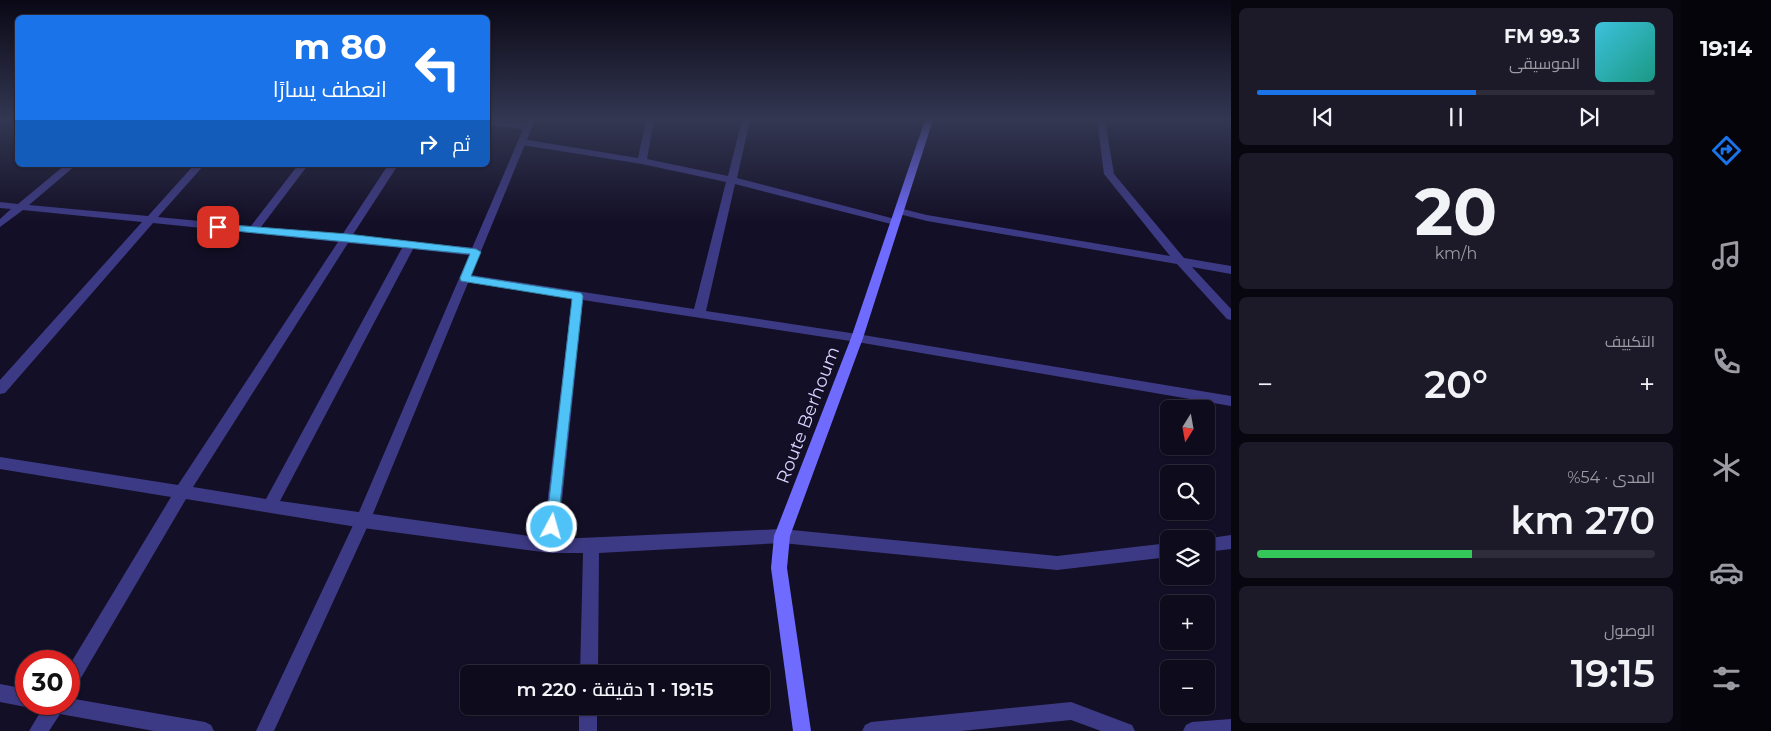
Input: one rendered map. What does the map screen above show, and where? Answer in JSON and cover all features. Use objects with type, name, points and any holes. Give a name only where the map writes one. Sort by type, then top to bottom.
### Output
[{"type":"main road","name":"Route Berhoum","points":[[802,731],[779,568],[782,536],[857,338],[918,154]]},
{"type":"street","points":[[265,731],[364,521],[517,154]]},
{"type":"street","points":[[599,154],[642,161],[897,216],[927,218],[1231,270]]},
{"type":"street","points":[[642,161],[643,154]]},
{"type":"street","points":[[699,314],[738,154]]},
{"type":"street","points":[[1106,154],[1109,174],[1181,262],[1231,316]]},
{"type":"street","points":[[0,224],[69,167]]},
{"type":"street","points":[[0,389],[197,167]]},
{"type":"street","points":[[252,231],[301,167]]},
{"type":"street","points":[[80,664],[182,492],[348,238],[392,167]]},
{"type":"street","points":[[0,205],[476,252]]},
{"type":"street","points":[[270,506],[410,244]]},
{"type":"street","points":[[465,278],[857,338],[1231,401]]},
{"type":"street","points":[[550,546],[578,296]]},
{"type":"street","points":[[0,463],[364,521],[550,546],[591,546],[782,536],[1057,563],[1160,551]]},
{"type":"street","points":[[1215,544],[1231,542]]},
{"type":"street","points":[[589,665],[591,546]]},
{"type":"street","points":[[0,693],[15,696]]},
{"type":"street","points":[[80,708],[205,731]]},
{"type":"street","points":[[871,731],[1071,711],[1126,731]]},
{"type":"street","points":[[38,731],[48,715]]},
{"type":"street","points":[[588,715],[588,731]]},
{"type":"street","points":[[1192,731],[1231,728]]},
{"type":"route","points":[[218,227],[348,238],[476,252],[465,278],[578,296],[552,527]]}]
